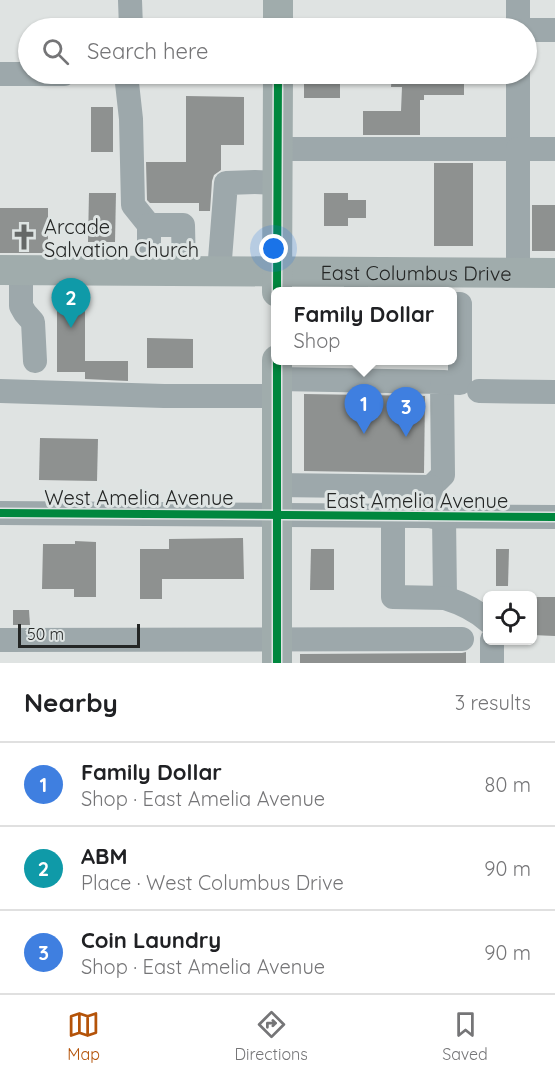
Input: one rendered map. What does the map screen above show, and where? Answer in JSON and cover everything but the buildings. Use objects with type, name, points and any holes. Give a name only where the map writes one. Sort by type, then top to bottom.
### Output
[{"type":"main road","points":[[278,0],[278,18]]},
{"type":"main road","points":[[277,282],[278,84]]},
{"type":"main road","name":"East Columbus Drive","points":[[10,270],[219,272],[277,282],[399,282],[457,272],[555,273]]},
{"type":"main road","points":[[277,652],[278,378]]},
{"type":"street","points":[[130,0],[131,18]]},
{"type":"street","points":[[518,0],[518,18]]},
{"type":"street","points":[[537,30],[555,30]]},
{"type":"street","points":[[0,74],[18,74]]},
{"type":"street","points":[[128,84],[132,128],[134,205],[148,225],[149,271]]},
{"type":"street","points":[[518,84],[518,272]]},
{"type":"street","points":[[278,149],[555,149]]},
{"type":"street","points":[[219,272],[226,183],[277,183]]},
{"type":"street","points":[[148,225],[183,225],[184,271]]},
{"type":"street","points":[[10,270],[21,306],[33,322],[34,361]]},
{"type":"street","points":[[456,287],[457,272]]},
{"type":"street","points":[[0,391],[164,396],[319,370],[460,383],[460,304],[457,304]]},
{"type":"street","points":[[276,485],[431,487],[442,475],[442,382]]},
{"type":"street","points":[[478,391],[555,392]]},
{"type":"street","points":[[431,487],[439,517],[445,598]]},
{"type":"street","name":"West Amelia Avenue","points":[[0,513],[278,515]]},
{"type":"street","name":"East Amelia Avenue","points":[[278,515],[555,517]]},
{"type":"street","points":[[393,516],[393,597],[445,598],[476,610],[483,616]]},
{"type":"street","points":[[0,640],[277,652],[462,639]]},
{"type":"street","points":[[492,645],[492,663]]},
{"type":"cycle path","points":[[277,287],[278,84]]},
{"type":"cycle path","points":[[277,365],[277,663]]},
{"type":"cycle path","points":[[0,513],[555,517]]},
{"type":"place","name":"Arcade Salvation Church","points":[[24,237]]},
{"type":"place","name":"ABM","points":[[71,328]]},
{"type":"place","name":"Family Dollar","points":[[364,434]]},
{"type":"place","name":"Coin Laundry","points":[[406,437]]}]
